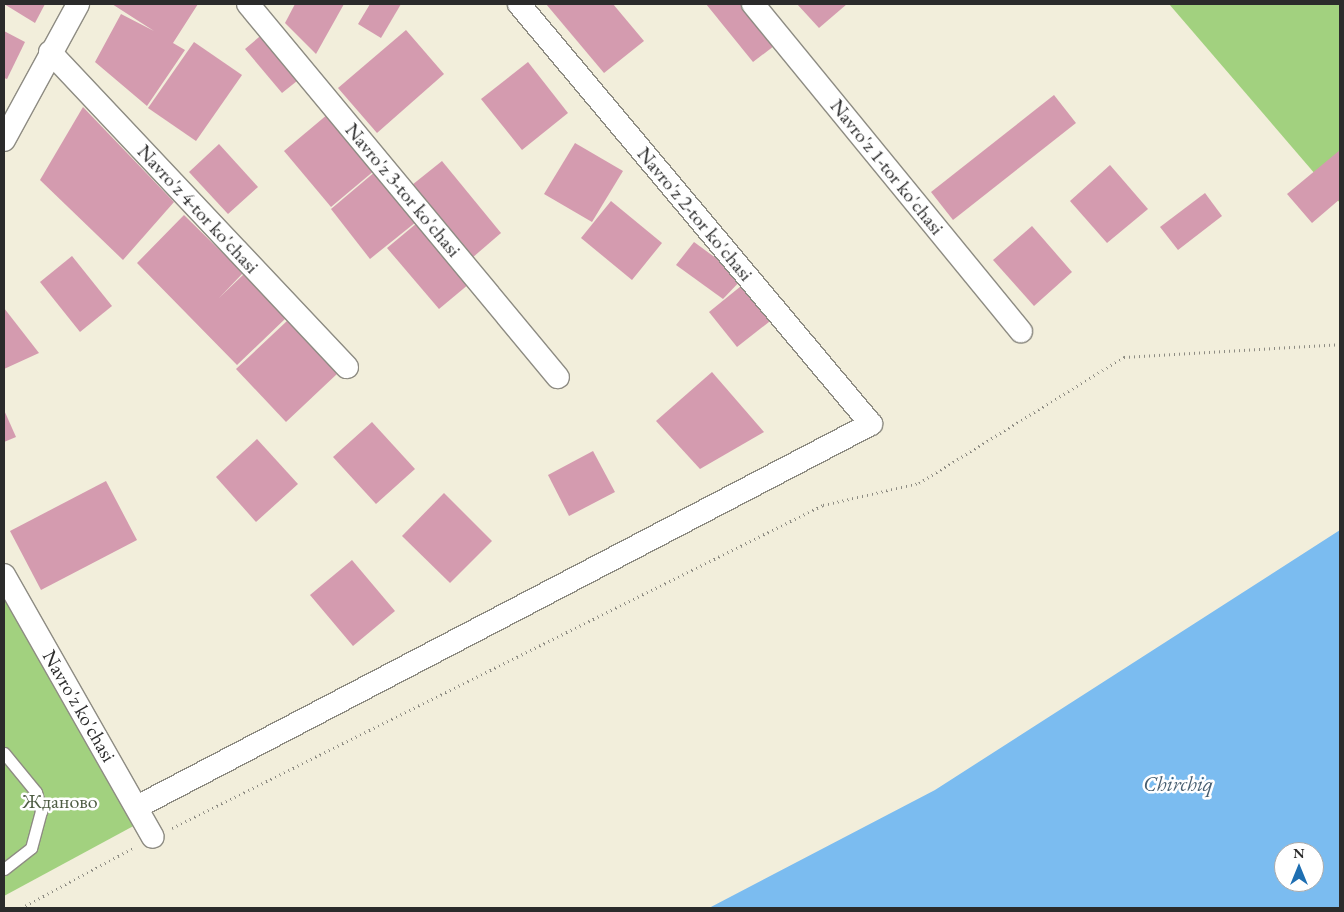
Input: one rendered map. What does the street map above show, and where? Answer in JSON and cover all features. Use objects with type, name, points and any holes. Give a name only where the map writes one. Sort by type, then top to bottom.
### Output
[{"type":"street","points":[[4,140],[50,52],[78,4]]},
{"type":"street","name":"Navro'z 3-tor ko'chasi","points":[[248,4],[558,377]]},
{"type":"street","name":"Navro'z 2-tor ko'chasi","points":[[137,807],[871,424],[520,4]]},
{"type":"street","name":"Navro'z 1-tor ko'chasi","points":[[753,4],[1021,331]]},
{"type":"street","name":"Navro'z 4-tor ko'chasi","points":[[50,52],[347,367]]},
{"type":"street","name":"Navro'z ko'chasi","points":[[4,576],[153,837]]},
{"type":"lane","points":[[4,753],[36,792],[41,811],[31,848],[4,869]]},
{"type":"path","points":[[20,908],[153,837],[823,505],[919,483],[1124,357],[1340,344]]},
{"type":"green space","points":[[1169,4],[1340,4],[1340,203]]},
{"type":"green space","name":"Жданово","points":[[4,594],[139,823],[4,896]]},
{"type":"water","name":"Chirchiq","points":[[1340,530],[1340,908],[709,908],[935,790]]},
{"type":"building","points":[[4,4],[45,4],[35,23]]},
{"type":"building","points":[[112,4],[198,4],[173,43],[185,50],[147,106],[95,62],[121,14],[154,31]]},
{"type":"building","points":[[295,4],[344,4],[316,54],[285,23]]},
{"type":"building","points":[[370,4],[401,4],[381,38],[358,24]]},
{"type":"building","points":[[546,4],[613,4],[644,41],[604,73]]},
{"type":"building","points":[[706,4],[740,4],[774,46],[753,62]]},
{"type":"building","points":[[797,4],[847,4],[819,28]]},
{"type":"building","points":[[406,30],[444,74],[377,133],[338,88]]},
{"type":"building","points":[[4,31],[25,42],[7,79],[4,78]]},
{"type":"building","points":[[265,32],[302,77],[282,93],[245,49]]},
{"type":"building","points":[[194,42],[242,75],[196,141],[148,108]]},
{"type":"building","points":[[528,62],[568,113],[522,150],[481,99]]},
{"type":"building","points":[[1054,95],[1076,123],[953,220],[931,192]]},
{"type":"building","points":[[83,107],[174,202],[123,260],[40,180]]},
{"type":"building","points":[[328,114],[375,170],[331,207],[284,151]]},
{"type":"building","points":[[575,143],[623,171],[592,222],[544,194]]},
{"type":"building","points":[[219,144],[258,187],[228,214],[189,172]]},
{"type":"building","points":[[1340,150],[1340,199],[1312,223],[1287,194]]},
{"type":"building","points":[[442,161],[501,233],[472,258],[412,185]]},
{"type":"building","points":[[1110,165],[1148,209],[1107,243],[1070,201]]},
{"type":"building","points":[[376,171],[416,222],[370,259],[331,209]]},
{"type":"building","points":[[1205,193],[1222,216],[1178,250],[1160,227]]},
{"type":"building","points":[[611,201],[662,243],[632,280],[581,238]]},
{"type":"building","points":[[184,215],[243,273],[219,298],[244,274],[286,318],[237,365],[137,263]]},
{"type":"building","points":[[417,223],[469,284],[439,309],[387,248]]},
{"type":"building","points":[[1032,226],[1072,272],[1034,306],[993,260]]},
{"type":"building","points":[[694,242],[743,278],[723,299],[676,265]]},
{"type":"building","points":[[72,256],[112,306],[80,332],[40,282]]},
{"type":"building","points":[[746,282],[774,318],[737,347],[709,312]]},
{"type":"building","points":[[4,308],[39,353],[4,369]]},
{"type":"building","points":[[288,320],[338,373],[286,422],[236,369]]},
{"type":"building","points":[[712,372],[764,432],[700,469],[656,421]]},
{"type":"building","points":[[4,410],[16,437],[4,442]]},
{"type":"building","points":[[372,422],[415,469],[376,504],[333,457]]},
{"type":"building","points":[[257,439],[298,484],[256,522],[216,477]]},
{"type":"building","points":[[593,451],[615,492],[569,516],[548,475]]},
{"type":"building","points":[[106,481],[137,540],[41,590],[10,531]]},
{"type":"building","points":[[444,493],[492,541],[450,583],[402,536]]},
{"type":"building","points":[[352,560],[395,611],[353,646],[310,595]]}]
